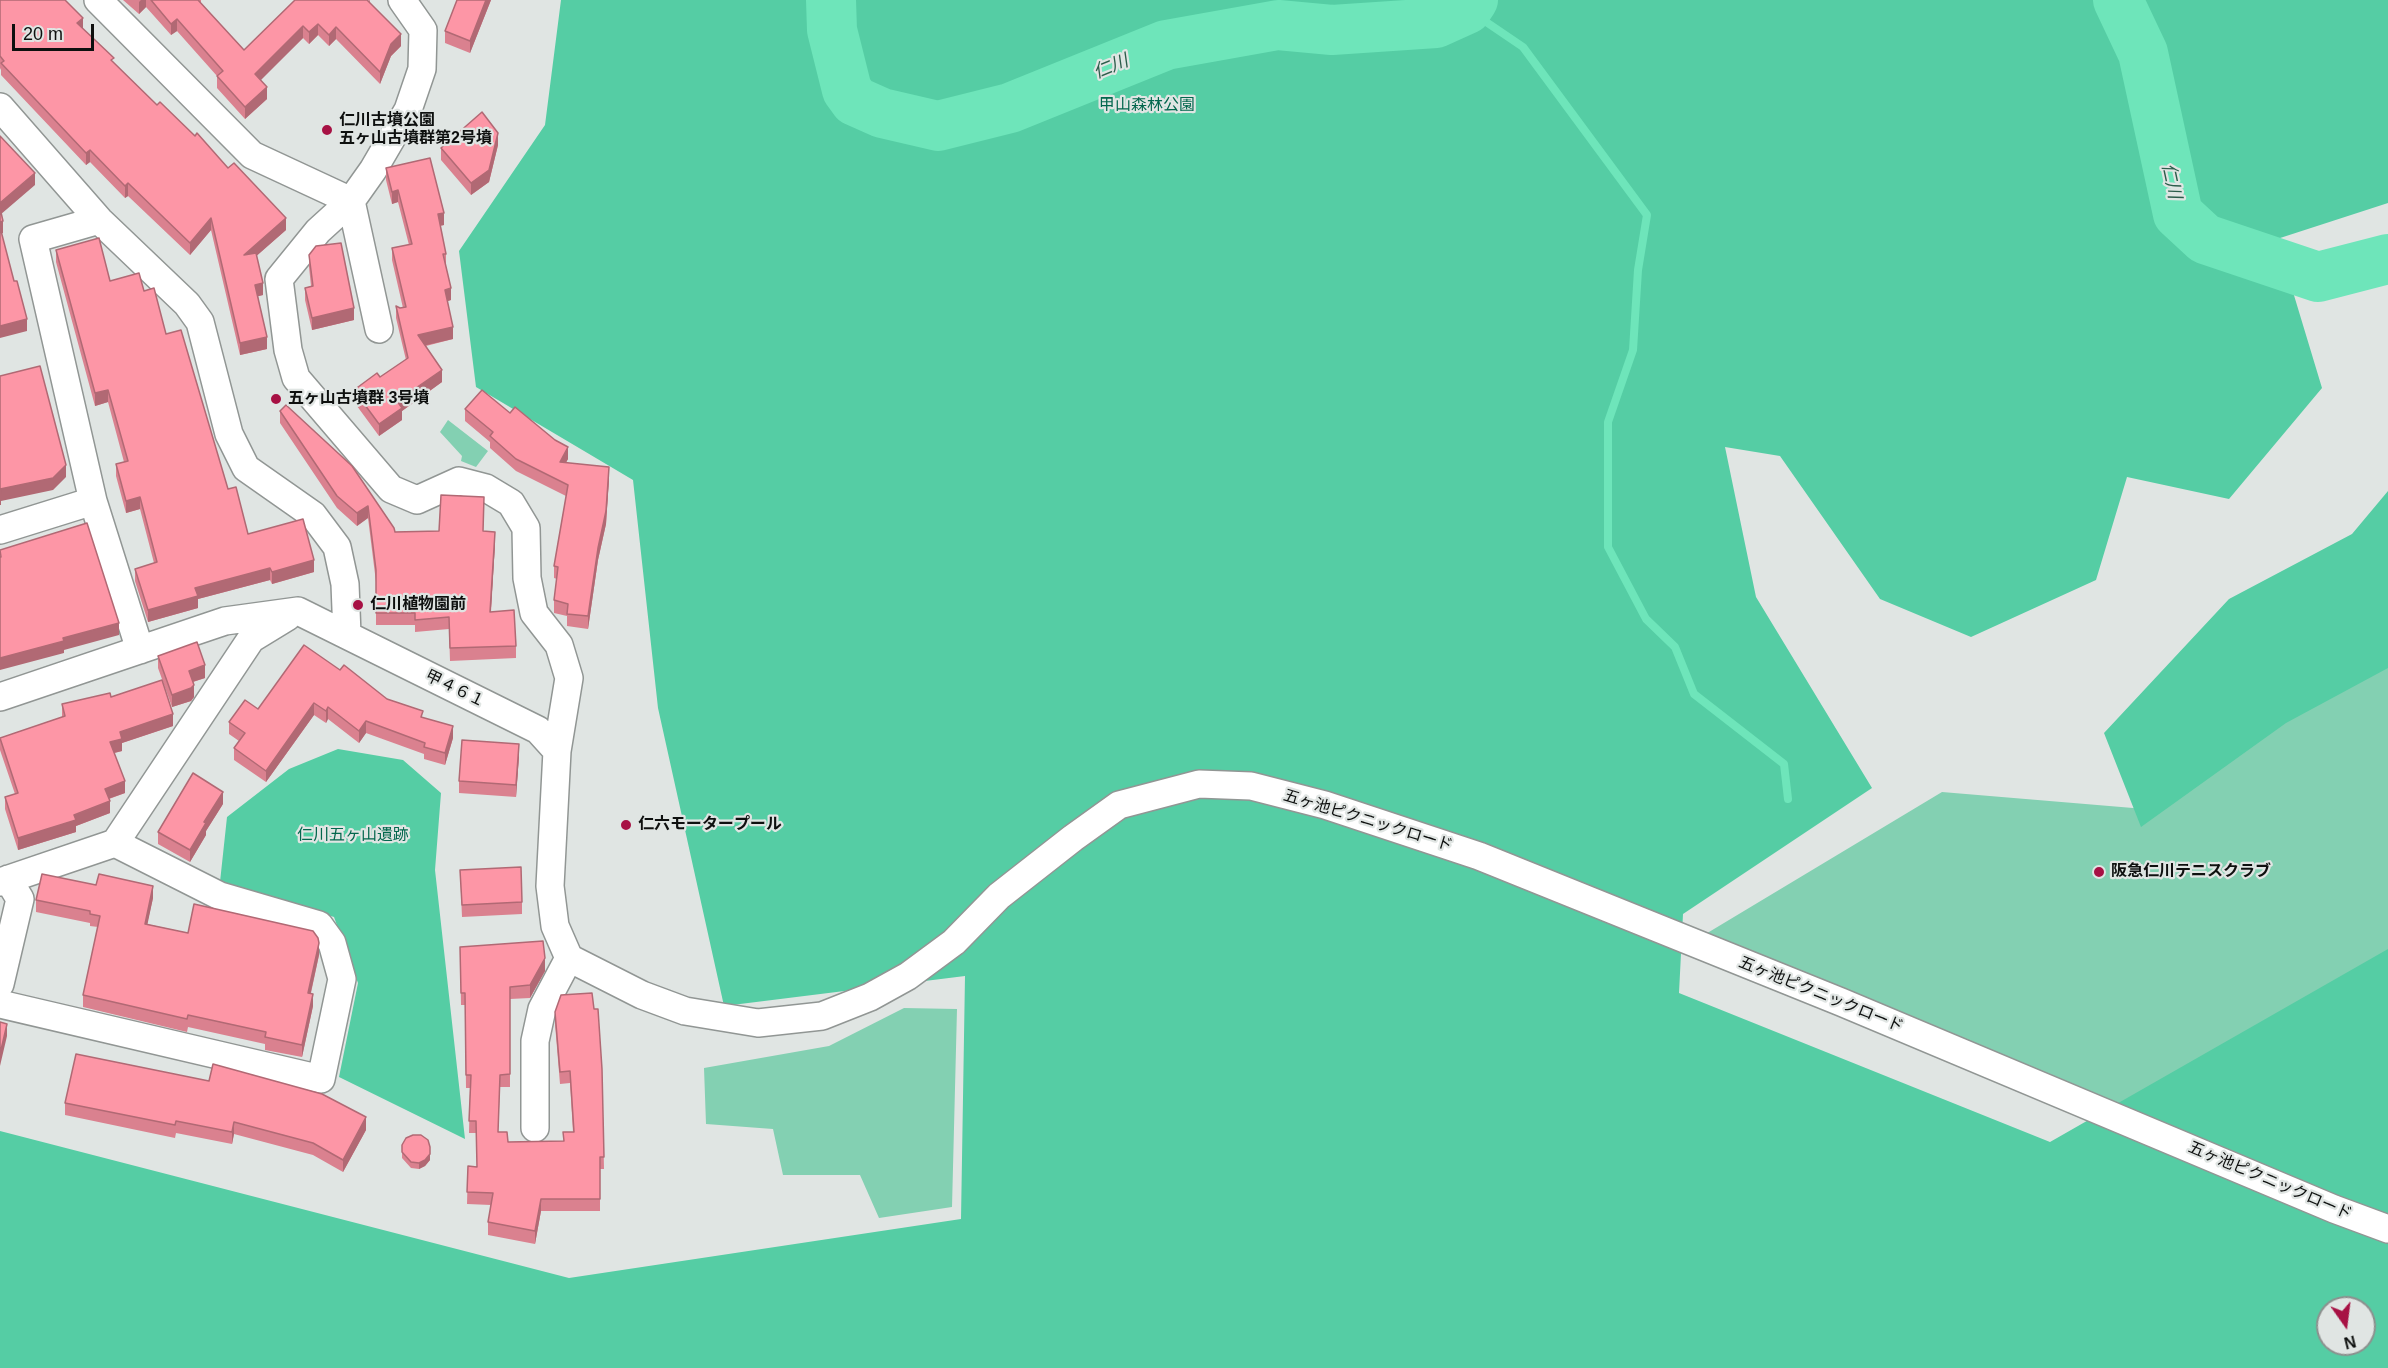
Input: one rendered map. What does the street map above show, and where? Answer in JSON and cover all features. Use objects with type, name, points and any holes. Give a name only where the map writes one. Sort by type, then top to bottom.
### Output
[{"type":"street","points":[[98,0],[252,155],[351,201]]},
{"type":"street","points":[[402,0],[423,30],[422,69],[408,110],[373,170],[351,201],[318,231],[279,279],[288,350],[296,378],[391,489],[417,500],[459,481],[486,488],[511,503],[526,528],[527,578],[534,613],[559,645],[569,678],[557,751],[550,886],[555,926],[569,958],[542,1009],[535,1041],[535,1128]]},
{"type":"street","points":[[0,107],[99,220],[187,304],[200,322],[229,434],[246,468],[313,515],[338,547],[345,584],[347,635]]},
{"type":"street","points":[[351,201],[378,329]]},
{"type":"street","points":[[99,220],[33,239],[93,501],[140,650]]},
{"type":"street","points":[[0,530],[93,501]]},
{"type":"street","points":[[0,697],[225,621],[298,611]]},
{"type":"street","points":[[0,984],[20,899],[4,880],[115,843],[251,639],[298,611]]},
{"type":"street","name":"甲４６１","points":[[298,611],[538,730],[557,751]]},
{"type":"street","name":"五ヶ池ピクニックロード","points":[[569,958],[642,995],[685,1011],[758,1023],[822,1016],[870,997],[908,976],[954,942],[999,897],[1119,805],[1199,784],[1251,786],[1325,805],[1479,856],[1841,1002],[2334,1209],[2388,1229]]},
{"type":"street","points":[[0,1004],[321,1079],[342,979],[332,943],[319,925],[220,896],[115,843]]},
{"type":"green space","name":"甲山森林公園","points":[[561,0],[2388,0],[2388,203],[2277,239],[2322,388],[2229,499],[2127,477],[2096,580],[1971,637],[1880,599],[1780,456],[1725,447],[1756,597],[1872,788],[1683,914],[1679,993],[2050,1142],[2388,949],[2388,1368],[0,1368],[0,1131],[569,1278],[961,1219],[965,976],[724,1006],[658,708],[633,480],[476,387],[459,251],[545,125]]},
{"type":"green space","points":[[448,420],[488,451],[476,467],[461,461],[462,456],[440,432]]},
{"type":"green space","points":[[2388,491],[2388,668],[2286,723],[2141,827],[2104,733],[2229,599],[2352,534]]},
{"type":"green space","name":"阪急仁川テニスクラブ","points":[[2388,646],[2388,1210],[2344,1196],[1704,935],[1942,792],[2145,809]]},
{"type":"green space","name":"仁川五ヶ山遺跡","points":[[338,749],[403,760],[441,793],[435,870],[465,1139],[339,1077],[358,983],[334,917],[220,882],[227,817],[289,769]]},
{"type":"green space","points":[[904,1008],[957,1009],[952,1207],[879,1218],[860,1175],[783,1175],[773,1129],[706,1124],[704,1068],[829,1046]]},
{"type":"building","points":[[0,0],[65,0],[83,18],[77,23],[114,58],[111,60],[157,105],[160,102],[195,136],[197,133],[228,168],[234,163],[286,218],[244,255],[256,253],[263,283],[255,285],[267,337],[240,343],[211,218],[190,243],[128,183],[125,186],[90,150],[86,153],[1,63],[4,61],[0,56]]},
{"type":"building","points":[[151,0],[198,0],[244,50],[295,0],[367,0],[401,34],[391,44],[380,72],[336,27],[329,35],[318,24],[309,32],[303,26],[255,74],[267,87],[245,107],[217,76],[223,71],[177,19],[171,24]]},
{"type":"building","points":[[457,0],[486,0],[470,41],[445,31]]},
{"type":"building","points":[[482,112],[498,133],[489,170],[471,183],[441,148]]},
{"type":"building","points":[[0,136],[35,173],[0,203]]},
{"type":"building","points":[[430,158],[444,213],[438,214],[446,254],[443,254],[451,288],[445,290],[453,327],[418,335],[442,370],[397,401],[402,408],[379,424],[354,390],[377,373],[380,377],[408,358],[396,306],[406,307],[392,248],[412,244],[398,190],[392,192],[386,168]]},
{"type":"building","points":[[0,227],[27,319],[0,326]]},
{"type":"building","points":[[99,238],[110,281],[139,273],[144,291],[154,288],[166,334],[181,330],[228,489],[236,487],[248,534],[303,519],[314,560],[272,572],[270,568],[195,588],[198,596],[148,610],[135,569],[157,562],[140,497],[126,501],[116,464],[128,461],[108,390],[95,393],[56,250]]},
{"type":"building","points":[[341,243],[354,308],[312,318],[305,288],[313,286],[309,255],[316,246]]},
{"type":"building","points":[[40,366],[66,465],[53,478],[0,489],[0,376]]},
{"type":"building","points":[[482,390],[510,413],[515,407],[555,440],[568,447],[560,462],[609,467],[606,511],[588,616],[567,614],[568,604],[554,600],[558,567],[554,566],[568,485],[516,459],[490,436],[493,432],[465,409]]},
{"type":"building","points":[[286,405],[352,466],[395,532],[439,531],[441,495],[484,497],[483,531],[495,532],[490,612],[514,610],[516,646],[450,648],[449,617],[415,620],[415,613],[376,613],[376,570],[368,506],[357,513],[337,496],[280,411]]},
{"type":"building","points":[[87,523],[119,623],[0,658],[0,550]]},
{"type":"building","points":[[197,642],[205,665],[189,671],[194,685],[191,688],[172,695],[158,656]]},
{"type":"building","points":[[304,645],[340,670],[344,665],[387,699],[423,711],[421,717],[453,726],[445,753],[424,747],[425,743],[366,721],[359,731],[328,707],[326,711],[314,703],[266,771],[234,748],[245,733],[229,722],[245,700],[258,709]]},
{"type":"building","points":[[162,680],[173,714],[120,732],[122,739],[110,742],[125,781],[105,789],[110,801],[74,815],[76,820],[18,838],[5,797],[18,793],[0,738],[65,716],[62,704],[110,693],[111,697]]},
{"type":"building","points":[[462,740],[519,744],[516,785],[459,781]]},
{"type":"building","points":[[193,773],[223,792],[190,850],[158,832]]},
{"type":"building","points":[[521,867],[522,902],[462,905],[460,870]]},
{"type":"building","points":[[42,874],[96,885],[99,874],[153,886],[145,924],[188,933],[194,904],[313,931],[319,943],[308,993],[313,994],[302,1045],[265,1037],[266,1032],[188,1015],[187,1019],[83,995],[100,916],[90,914],[90,911],[36,900]]},
{"type":"building","points":[[543,941],[545,958],[530,985],[510,987],[510,1074],[500,1075],[498,1132],[507,1132],[508,1142],[564,1141],[563,1132],[574,1132],[570,1071],[560,1072],[555,1012],[561,995],[592,993],[594,1009],[598,1009],[604,1157],[600,1157],[600,1199],[541,1199],[535,1231],[488,1222],[493,1193],[467,1192],[468,1166],[477,1167],[476,1121],[469,1121],[471,1075],[466,1075],[465,993],[461,993],[460,947]]},
{"type":"building","points":[[0,1022],[7,1024],[0,1054]]},
{"type":"building","points":[[76,1054],[209,1081],[213,1064],[322,1094],[366,1117],[343,1160],[313,1143],[234,1122],[232,1132],[176,1121],[175,1125],[65,1103]]},
{"type":"building","points":[[421,1135],[428,1140],[430,1147],[430,1154],[419,1163],[411,1162],[402,1152],[402,1145],[406,1138]]},
{"type":"waterway","name":"仁川","points":[[831,0],[832,30],[847,90],[855,101],[882,113],[938,126],[1010,108],[1166,45],[1278,25],[1332,30],[1436,23],[1467,9],[1473,0]]},
{"type":"waterway","name":"仁川","points":[[2118,0],[2143,53],[2178,214],[2205,239],[2318,277],[2388,259]]},
{"type":"waterway","points":[[1467,9],[1523,47],[1647,215],[1638,270],[1633,350],[1608,422],[1608,547],[1646,619],[1675,647],[1694,694],[1784,764],[1788,799]]},
{"type":"place","name":"仁川古墳公園 五ヶ山古墳群第2号墳","points":[[327,130]]},
{"type":"place","name":"五ヶ山古墳群 3号墳","points":[[276,399]]},
{"type":"place","name":"仁川植物園前","points":[[358,605]]},
{"type":"place","name":"仁六モータープール","points":[[626,825]]},
{"type":"place","name":"阪急仁川テニスクラブ","points":[[2099,872]]}]
